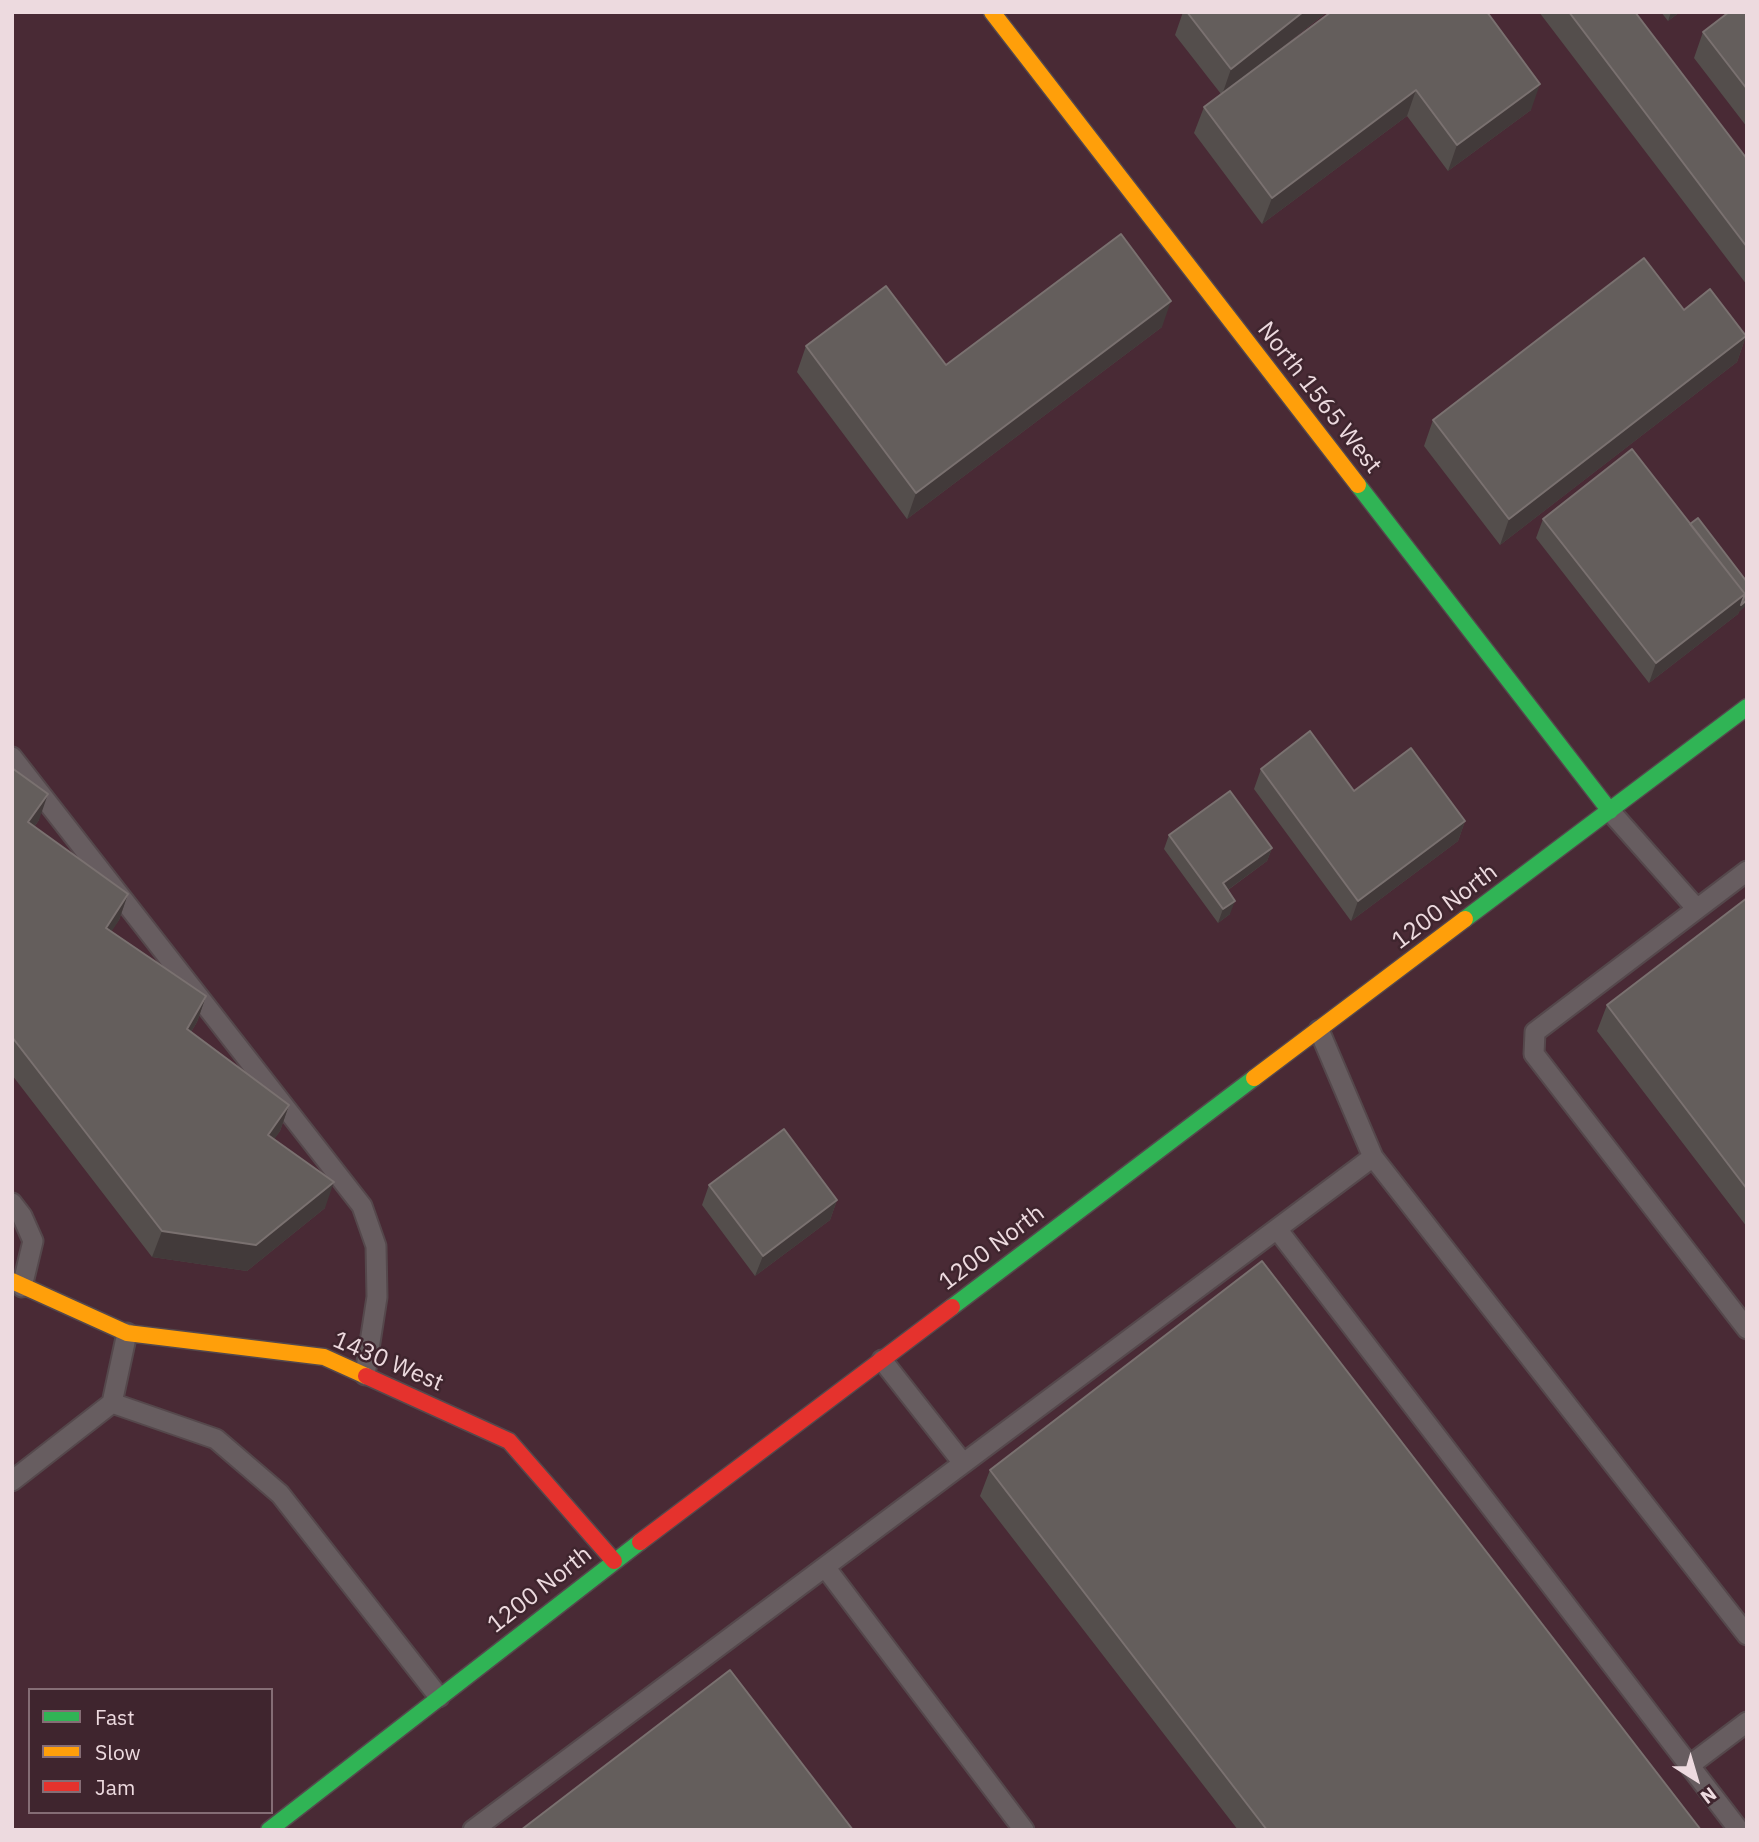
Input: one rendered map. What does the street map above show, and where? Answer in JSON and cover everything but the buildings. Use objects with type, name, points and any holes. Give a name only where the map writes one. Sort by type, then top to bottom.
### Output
[{"type":"street","name":"North 1565 West","points":[[992,12],[1610,811]]},
{"type":"street","name":"1200 North","points":[[269,1830],[614,1561],[1747,707]]},
{"type":"street","name":"1430 West","points":[[17,1284],[127,1332],[324,1357],[509,1441],[614,1561]]},
{"type":"lane","points":[[12,757],[362,1206],[376,1246],[377,1272],[377,1297],[365,1375]]},
{"type":"lane","points":[[1610,811],[1697,909]]},
{"type":"lane","points":[[1747,871],[1535,1032],[1534,1054],[1747,1329]]},
{"type":"lane","points":[[1319,1030],[1373,1157],[1747,1635]]},
{"type":"lane","points":[[472,1830],[1373,1157]]},
{"type":"lane","points":[[12,1203],[22,1216],[33,1241],[17,1284]]},
{"type":"lane","points":[[1277,1229],[1739,1830]]},
{"type":"lane","points":[[12,1481],[112,1403],[127,1332]]},
{"type":"lane","points":[[882,1360],[963,1464]]},
{"type":"lane","points":[[112,1403],[216,1439],[280,1494],[439,1698]]},
{"type":"lane","points":[[825,1567],[1024,1830]]},
{"type":"lane","points":[[1690,1765],[1747,1722]]},
{"type":"shaded area","points":[[12,12],[1747,12],[1747,1830],[12,1830]]},
{"type":"traffic: fast","points":[[1358,485],[1610,811]]},
{"type":"traffic: fast","points":[[1465,919],[1747,707]]},
{"type":"traffic: fast","points":[[952,1307],[1254,1078]]},
{"type":"traffic: fast","points":[[269,1830],[640,1542]]},
{"type":"traffic: slow","points":[[992,12],[1358,485]]},
{"type":"traffic: slow","points":[[1254,1078],[1465,919]]},
{"type":"traffic: slow","points":[[12,1281],[127,1333],[324,1357],[366,1376]]},
{"type":"traffic: jam","points":[[640,1542],[952,1307]]},
{"type":"traffic: jam","points":[[366,1376],[509,1441],[614,1561]]}]
